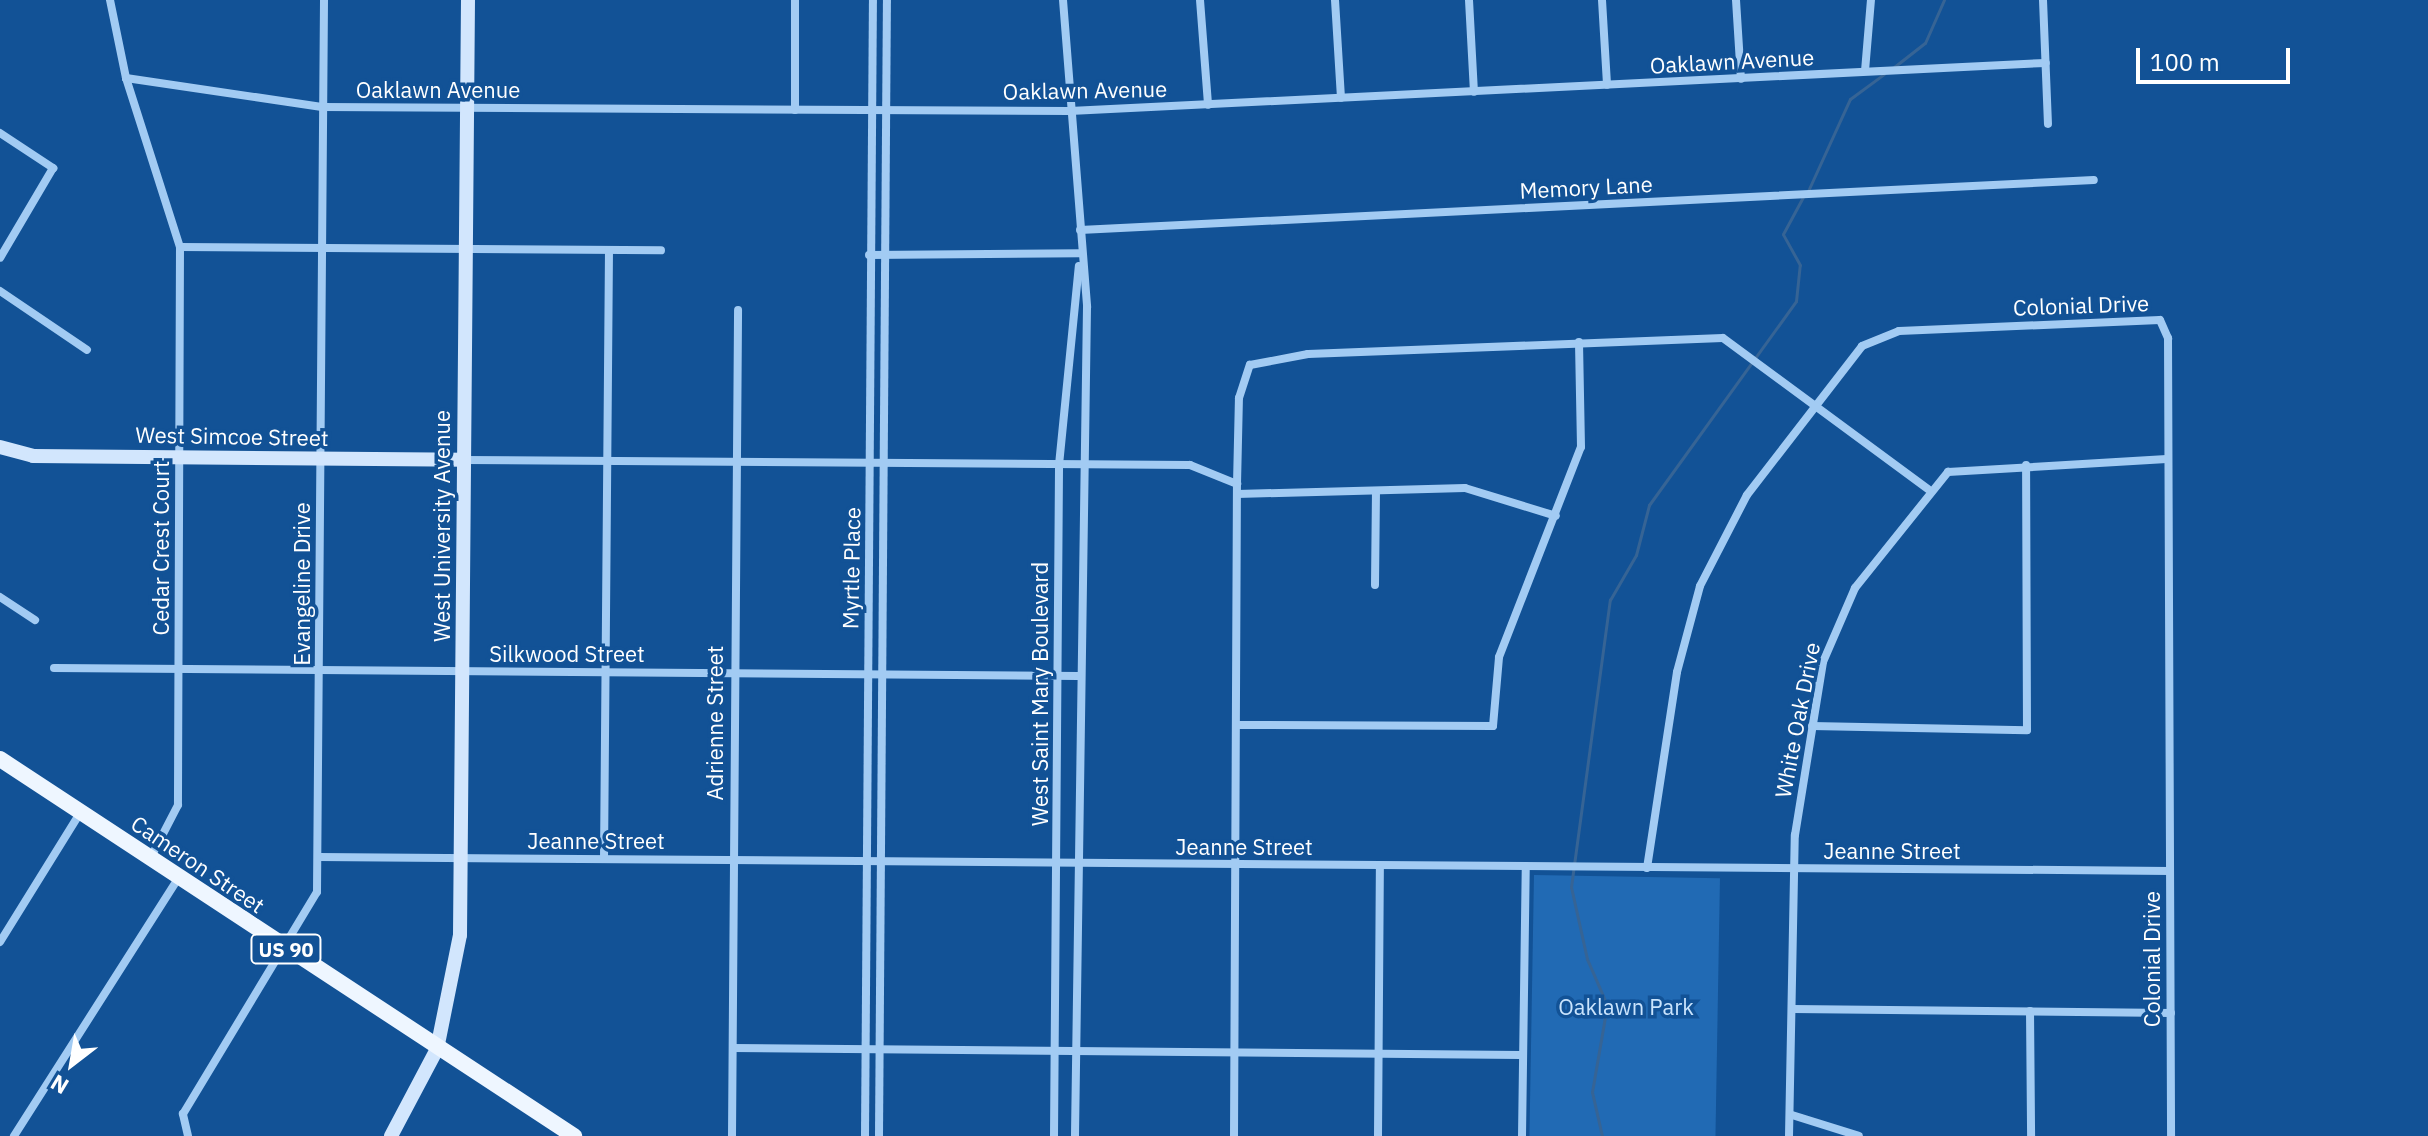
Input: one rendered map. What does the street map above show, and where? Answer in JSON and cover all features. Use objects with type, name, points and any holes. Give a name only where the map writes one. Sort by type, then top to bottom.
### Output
[{"type":"main road","name":"West University Avenue","points":[[391,1136],[437,1049],[459,953],[468,0]]},
{"type":"main road","name":"West Simcoe Street","points":[[0,447],[33,456],[464,460]]},
{"type":"main road","name":"Cameron Street","points":[[0,759],[286,950],[574,1136]]},
{"type":"street","name":"Cedar Crest Court","points":[[110,0],[126,78],[180,247],[177,814],[151,858]]},
{"type":"street","name":"Evangeline Drive","points":[[184,1132],[190,1102],[314,904],[318,857],[324,0]]},
{"type":"street","points":[[795,0],[795,110]]},
{"type":"street","name":"Myrtle Place","points":[[865,1136],[873,0]]},
{"type":"street","name":"Myrtle Place","points":[[879,1136],[887,0]]},
{"type":"street","name":"West Saint Mary Boulevard","points":[[1054,1136],[1059,465],[1080,253],[1063,0]]},
{"type":"street","points":[[1200,0],[1208,105]]},
{"type":"street","points":[[1335,0],[1341,98]]},
{"type":"street","points":[[1469,0],[1474,92]]},
{"type":"street","points":[[1602,0],[1607,85]]},
{"type":"street","points":[[1736,0],[1741,79]]},
{"type":"street","points":[[1865,71],[1871,0]]},
{"type":"street","points":[[2043,0],[2048,124]]},
{"type":"street","name":"Oaklawn Avenue","points":[[126,78],[322,107],[1070,111],[2046,63]]},
{"type":"street","points":[[0,133],[53,168],[0,258]]},
{"type":"street","name":"Memory Lane","points":[[1080,230],[2094,180]]},
{"type":"street","points":[[180,247],[661,250]]},
{"type":"street","points":[[604,859],[609,250]]},
{"type":"street","points":[[869,255],[1080,253]]},
{"type":"street","name":"West Saint Mary Boulevard","points":[[1075,1136],[1078,676],[1087,307],[1080,253]]},
{"type":"street","points":[[0,291],[87,350]]},
{"type":"street","name":"Adrienne Street","points":[[732,1136],[735,860],[732,673],[738,310]]},
{"type":"street","name":"Colonial Drive","points":[[1647,868],[1697,595],[1747,495],[1862,346],[1881,334],[2156,319],[2168,338],[2171,1136]]},
{"type":"street","points":[[1234,1136],[1237,484],[1239,398],[1250,365],[1283,356],[1579,342],[1728,339],[1928,489]]},
{"type":"street","points":[[1237,725],[1493,726],[1499,657],[1581,447],[1579,342]]},
{"type":"street","name":"White Oak Drive","points":[[1789,1136],[1792,1115],[1794,869],[1812,726],[1840,616],[1928,489],[1957,470],[2167,459]]},
{"type":"street","points":[[464,460],[1190,465],[1237,484]]},
{"type":"street","points":[[1812,726],[2027,730],[2026,465]]},
{"type":"street","points":[[1237,494],[1484,490],[1556,516]]},
{"type":"street","points":[[1375,585],[1376,492]]},
{"type":"street","points":[[0,597],[35,620]]},
{"type":"street","name":"Silkwood Street","points":[[54,668],[1078,676]]},
{"type":"street","points":[[0,942],[81,812]]},
{"type":"street","name":"Jeanne Street","points":[[318,857],[2170,871]]},
{"type":"street","points":[[1378,1136],[1380,866]]},
{"type":"street","points":[[1522,1136],[1526,866]]},
{"type":"street","points":[[14,1136],[179,877]]},
{"type":"street","points":[[1793,1009],[2171,1013]]},
{"type":"street","points":[[2030,1011],[2031,1136]]},
{"type":"street","points":[[733,1048],[1521,1055]]},
{"type":"street","points":[[1792,1115],[1859,1136]]},
{"type":"green space","name":"Oaklawn Park","points":[[1534,875],[1720,878],[1715,1136],[1529,1136]]},
{"type":"waterway","points":[[1894,67],[1925,43],[1944,0]]},
{"type":"waterway","points":[[1808,191],[1850,99],[1884,74]]},
{"type":"waterway","points":[[1602,1136],[1592,1092],[1607,1005],[1587,959],[1571,887],[1610,600],[1636,555],[1649,505],[1796,301],[1800,265],[1783,234],[1803,197]]}]
